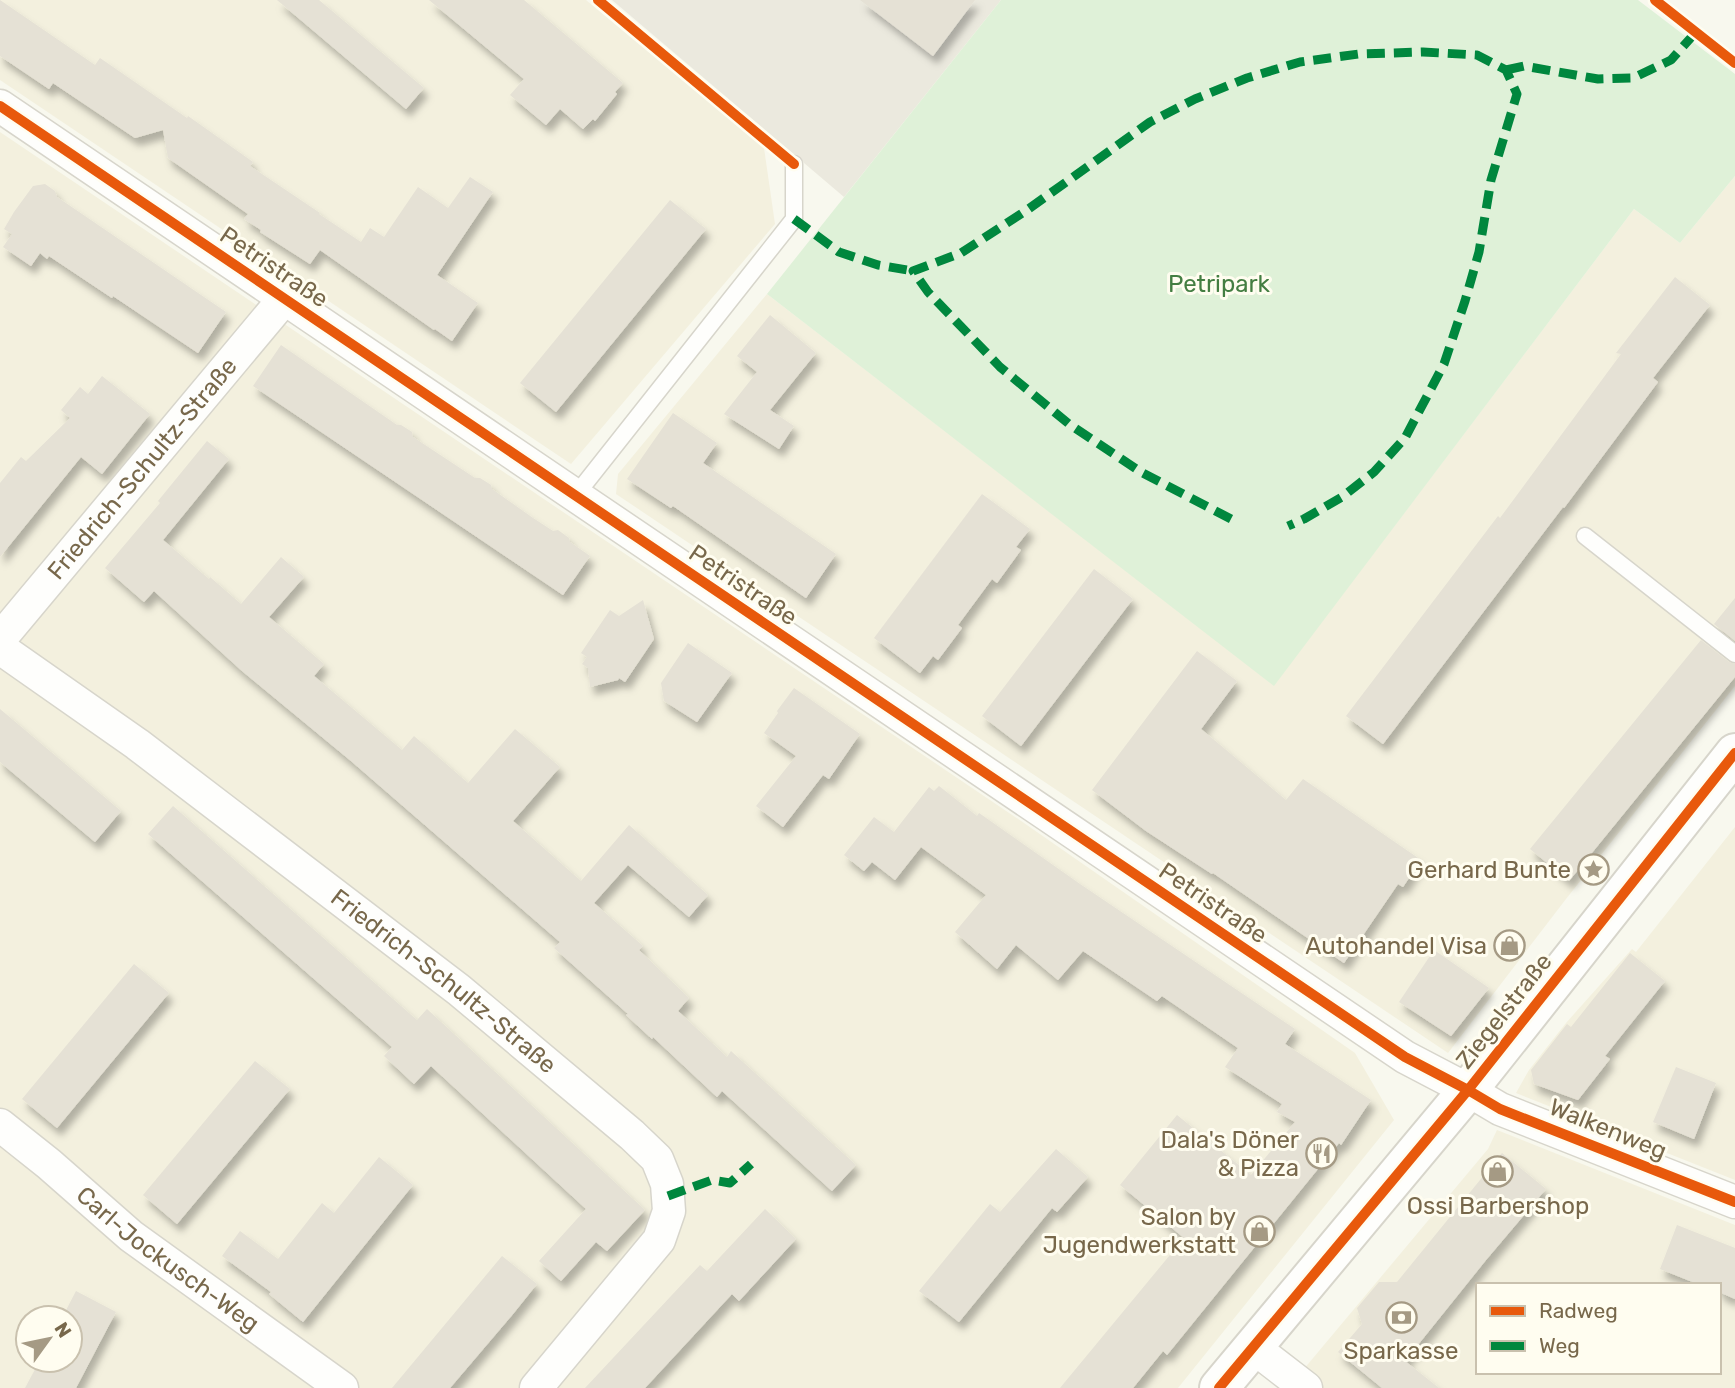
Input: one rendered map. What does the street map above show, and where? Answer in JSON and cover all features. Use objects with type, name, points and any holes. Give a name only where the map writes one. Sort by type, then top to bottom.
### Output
[{"type":"street","name":"Petristraße","points":[[0,106],[1405,1057],[1468,1090]]},
{"type":"street","name":"Friedrich-Schultz-Straße","points":[[0,639],[284,299]]},
{"type":"street","name":"Friedrich-Schultz-Straße","points":[[0,648],[137,744],[459,990],[657,1159],[667,1184],[669,1211],[659,1240],[536,1388]]},
{"type":"street","name":"Ziegelstraße","points":[[1219,1388],[1468,1090],[1735,753]]},
{"type":"street","name":"Walkenweg","points":[[1468,1090],[1500,1109],[1735,1202]]},
{"type":"street","name":"Carl-Jockusch-Weg","points":[[0,1125],[131,1236],[342,1388]]},
{"type":"street","points":[[1253,1347],[1306,1388]]},
{"type":"lane","points":[[575,496],[794,219],[794,164]]},
{"type":"lane","points":[[1585,536],[1735,654]]},
{"type":"shaded area","points":[[0,0],[586,0],[764,148],[775,224],[571,464],[0,80]]},
{"type":"shaded area","points":[[612,0],[1001,0],[844,197]]},
{"type":"shaded area","points":[[0,132],[1024,823],[1355,1053],[1394,1120],[1178,1388],[0,1388]]},
{"type":"shaded area","points":[[1735,176],[1735,686],[1448,1053],[616,494],[618,474],[767,294],[1274,685],[1634,209],[1680,243]]},
{"type":"shaded area","points":[[1735,827],[1735,1180],[1516,1093],[1529,1070],[1566,1023],[1632,949],[1636,952]]},
{"type":"shaded area","points":[[1497,1130],[1735,1225],[1735,1388],[1288,1388],[1488,1149]]},
{"type":"green space","name":"Petripark","points":[[1001,0],[1638,0],[1735,74],[1735,176],[1680,243],[1634,209],[1274,686],[767,294]]},
{"type":"building","points":[[0,0],[95,65],[100,58],[187,118],[188,116],[253,162],[250,166],[361,242],[370,228],[384,237],[418,187],[448,208],[470,177],[493,192],[437,275],[478,303],[452,341],[320,250],[310,264],[260,232],[261,230],[244,219],[248,214],[168,158],[163,130],[135,138],[53,83],[49,89],[0,56]]},
{"type":"building","points":[[277,0],[319,0],[424,88],[406,109]]},
{"type":"building","points":[[429,0],[524,0],[623,83],[595,121],[593,119],[583,129],[560,109],[546,125],[510,95],[524,79]]},
{"type":"building","points":[[860,0],[975,0],[933,56]]},
{"type":"building","points":[[45,184],[55,191],[57,197],[226,312],[198,353],[49,256],[47,259],[40,253],[31,266],[3,247],[12,234],[4,229],[14,212],[33,186]]},
{"type":"building","points":[[670,200],[706,229],[556,412],[520,383]]},
{"type":"building","points":[[1675,277],[1710,305],[1653,378],[1658,382],[1383,744],[1346,716],[1498,516],[1500,518],[1621,354],[1616,353]]},
{"type":"building","points":[[770,315],[816,353],[770,410],[794,426],[779,449],[724,414],[757,372],[737,356]]},
{"type":"building","points":[[281,345],[397,425],[412,432],[413,437],[475,478],[491,485],[492,489],[533,518],[553,531],[558,530],[590,556],[563,595],[253,386]]},
{"type":"building","points":[[102,376],[150,414],[102,474],[81,457],[0,557],[0,483],[21,457],[26,461],[70,418],[61,410],[80,387],[88,394]]},
{"type":"building","points":[[673,413],[717,443],[703,463],[836,554],[806,598],[673,506],[671,508],[627,479]]},
{"type":"building","points":[[207,441],[229,459],[163,540],[241,604],[281,557],[304,577],[269,617],[324,664],[314,676],[402,750],[414,736],[468,783],[515,729],[560,767],[513,821],[581,881],[629,825],[708,895],[689,917],[628,865],[594,903],[643,946],[639,950],[689,998],[678,1011],[727,1057],[731,1051],[856,1165],[832,1191],[722,1091],[717,1097],[653,1037],[652,1039],[554,948],[560,942],[351,761],[242,671],[154,591],[144,602],[105,568],[160,503],[158,501]]},
{"type":"building","points":[[982,494],[1030,529],[1016,547],[1021,550],[997,583],[992,579],[958,625],[962,628],[938,660],[933,656],[920,673],[874,638]]},
{"type":"building","points":[[1094,569],[1133,599],[1021,746],[982,716]]},
{"type":"building","points":[[1735,598],[1735,641],[1714,624]]},
{"type":"building","points":[[643,600],[654,639],[625,682],[619,678],[590,687],[588,668],[582,664],[587,657],[581,653],[610,610],[619,616]]},
{"type":"building","points":[[1701,640],[1735,664],[1735,677],[1569,881],[1530,849]]},
{"type":"building","points":[[688,643],[732,673],[697,722],[664,701],[661,683]]},
{"type":"building","points":[[1197,651],[1237,681],[1201,729],[1286,800],[1303,779],[1421,860],[1403,887],[1398,884],[1344,963],[1213,873],[1146,831],[1092,790]]},
{"type":"building","points":[[794,688],[860,734],[829,779],[823,775],[783,827],[756,806],[796,756],[764,733]]},
{"type":"building","points":[[0,709],[121,811],[95,842],[0,762]]},
{"type":"building","points":[[939,786],[977,816],[979,813],[1295,1029],[1285,1044],[1371,1100],[1341,1145],[1339,1143],[1167,1355],[1163,1351],[1133,1388],[1060,1388],[1184,1238],[1120,1185],[1177,1115],[1251,1175],[1295,1122],[1277,1112],[1282,1104],[1225,1067],[1238,1048],[1162,996],[1157,1001],[1083,951],[1058,980],[1016,945],[997,969],[955,932],[986,895],[921,847],[895,880],[872,862],[864,871],[844,855],[874,817],[894,832],[929,787],[934,791]]},
{"type":"building","points":[[173,806],[417,1020],[427,1009],[645,1210],[607,1251],[596,1242],[561,1281],[539,1261],[586,1209],[431,1066],[414,1084],[384,1056],[392,1047],[148,834]]},
{"type":"building","points":[[1434,950],[1489,988],[1451,1036],[1399,1002]]},
{"type":"building","points":[[1630,953],[1665,981],[1605,1056],[1610,1059],[1578,1100],[1534,1084],[1531,1070],[1567,1024],[1571,1027]]},
{"type":"building","points":[[134,964],[169,993],[57,1128],[22,1099]]},
{"type":"building","points":[[255,1061],[290,1089],[177,1224],[143,1195]]},
{"type":"building","points":[[1676,1067],[1716,1083],[1694,1139],[1653,1122]]},
{"type":"building","points":[[1056,1149],[1088,1177],[1057,1212],[1052,1208],[959,1322],[919,1291],[990,1204],[1000,1212]]},
{"type":"building","points":[[1502,1153],[1546,1189],[1405,1361],[1439,1388],[1382,1388],[1338,1352],[1362,1324],[1357,1308],[1379,1282],[1397,1282]]},
{"type":"building","points":[[379,1157],[413,1185],[303,1322],[269,1294],[271,1292],[222,1256],[240,1231],[278,1259],[322,1203],[334,1213]]},
{"type":"building","points":[[765,1209],[796,1239],[739,1301],[732,1294],[645,1388],[585,1388],[700,1265],[707,1271]]},
{"type":"building","points":[[1677,1225],[1735,1248],[1735,1299],[1721,1293],[1721,1283],[1695,1283],[1660,1269]]},
{"type":"building","points":[[502,1256],[537,1284],[513,1314],[450,1388],[392,1388]]},
{"type":"building","points":[[76,1291],[116,1312],[84,1373],[84,1304],[69,1304]]},
{"type":"building","points":[[32,1374],[83,1374],[76,1388],[25,1388]]},
{"type":"marked path","points":[[1506,70],[1524,66],[1598,79],[1633,78],[1671,60],[1696,32]]},
{"type":"marked path","points":[[1231,519],[1141,472],[1069,424],[1000,367],[928,292],[913,271],[961,253],[1027,210],[1150,122],[1195,99],[1247,78],[1300,62],[1359,54],[1423,52],[1477,55],[1506,70],[1517,94],[1491,180],[1479,252],[1444,364],[1405,438],[1374,472],[1342,497],[1288,526]]},
{"type":"marked path","points":[[794,219],[839,252],[878,265],[913,271]]},
{"type":"marked path","points":[[668,1196],[712,1180],[730,1183],[751,1164]]},
{"type":"cycle path","points":[[598,0],[794,164]]},
{"type":"cycle path","points":[[1655,0],[1735,63]]},
{"type":"cycle path","points":[[0,106],[1405,1057],[1500,1109],[1735,1202]]},
{"type":"cycle path","points":[[1219,1388],[1468,1090],[1735,753]]},
{"type":"place","name":"Gerhard Bunte","points":[[1594,870]]},
{"type":"place","name":"Autohandel Visa","points":[[1510,946]]},
{"type":"place","name":"Dala's Döner & Pizza","points":[[1322,1154]]},
{"type":"place","name":"Ossi Barbershop","points":[[1498,1172]]},
{"type":"place","name":"Salon by Jugendwerkstatt","points":[[1259,1231]]},
{"type":"place","name":"Sparkasse","points":[[1401,1317]]}]
